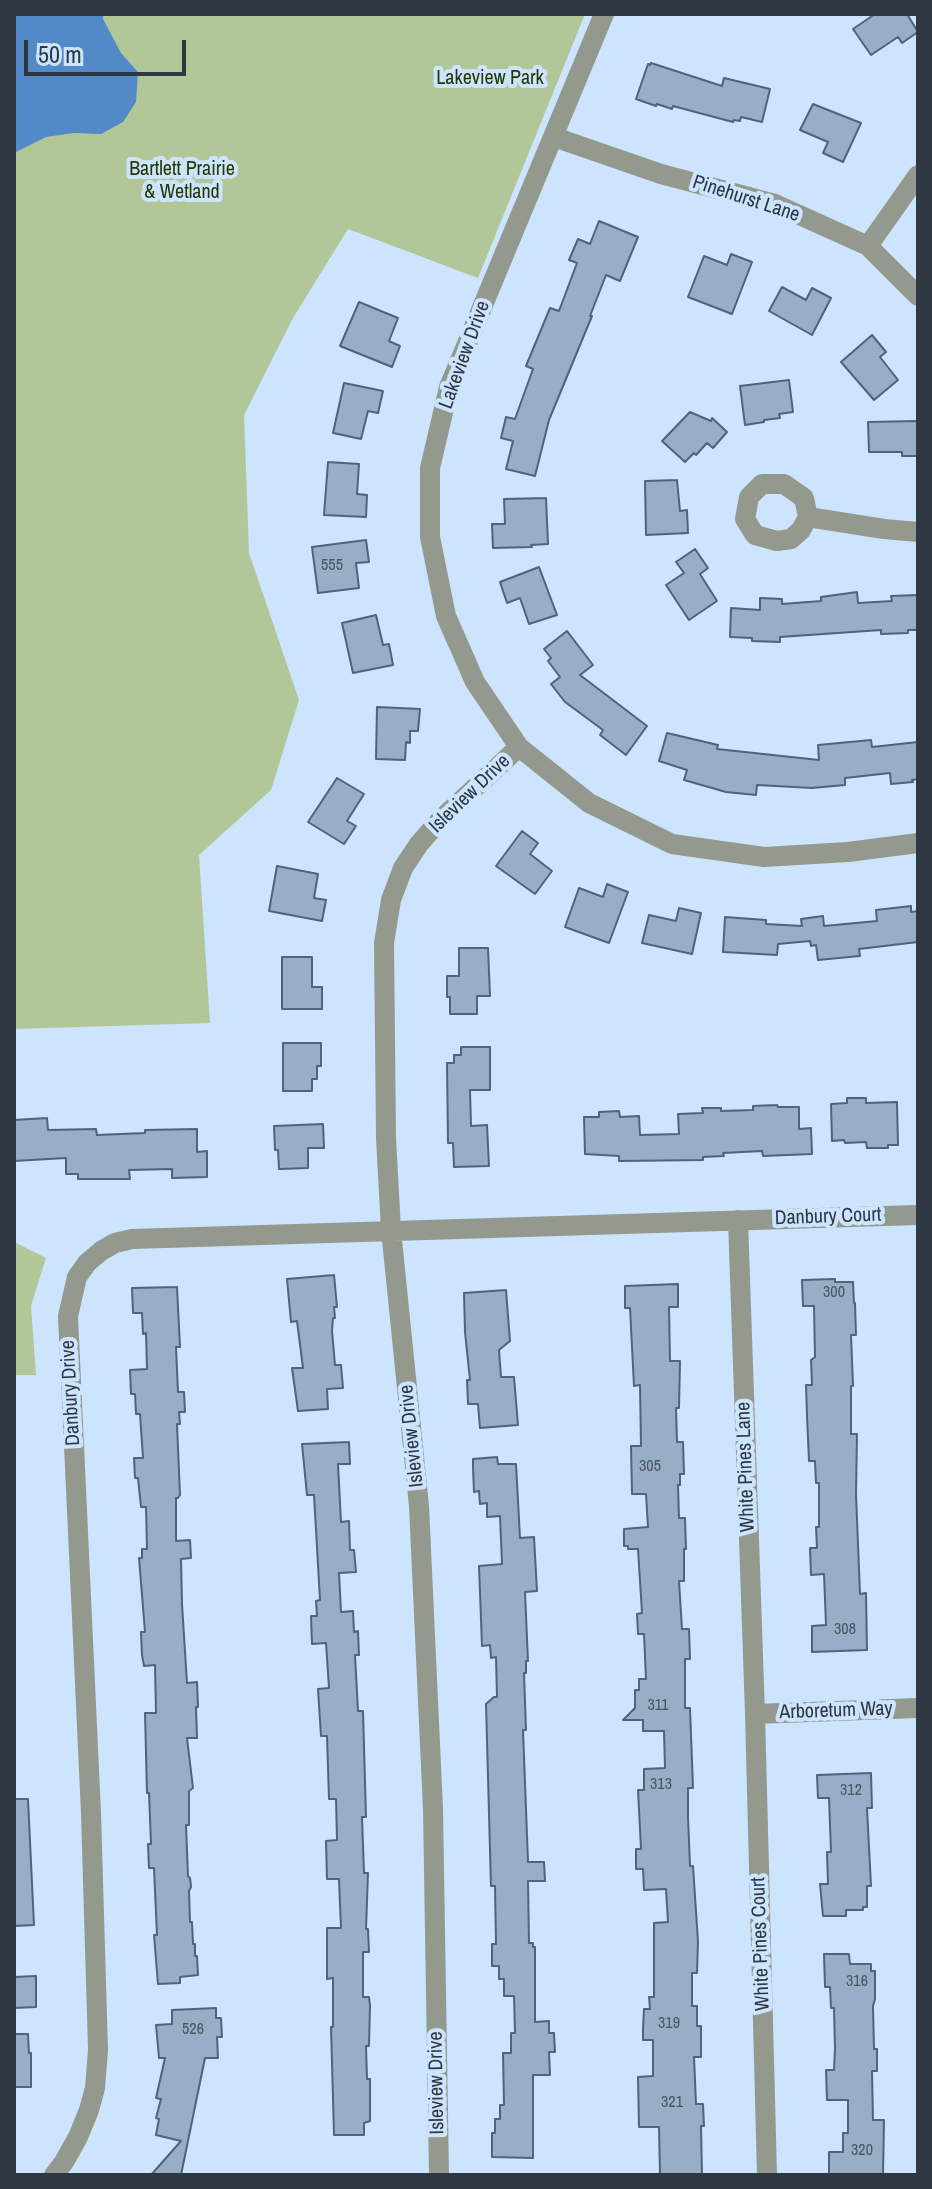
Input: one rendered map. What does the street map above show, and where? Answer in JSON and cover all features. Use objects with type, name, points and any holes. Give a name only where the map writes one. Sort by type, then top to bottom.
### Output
[{"type":"street","name":"Lakeview Drive","points":[[604,14],[449,387],[430,468],[430,537],[446,616],[475,682],[519,747],[589,803],[672,844],[764,857],[848,852],[918,843]]},
{"type":"street","name":"Pinehurst Lane","points":[[554,137],[661,174],[775,204],[868,246],[918,296]]},
{"type":"street","points":[[868,246],[918,175]]},
{"type":"street","points":[[808,517],[918,532]]},
{"type":"street","name":"Isleview Drive","points":[[439,2175],[433,1809],[419,1506],[391,1230],[386,1138],[384,943],[391,900],[403,868],[419,844],[440,820],[519,747]]},
{"type":"street","name":"Danbury Court","points":[[738,1220],[918,1215]]},
{"type":"street","name":"Danbury Drive","points":[[54,2175],[78,2137],[89,2110],[95,2088],[98,2050],[91,1813],[68,1316],[77,1277],[87,1263],[115,1243],[132,1239],[738,1220]]},
{"type":"street","name":"White Pines Lane","points":[[738,1220],[755,1714]]},
{"type":"street","name":"Arboretum Way","points":[[755,1714],[918,1708]]},
{"type":"street","name":"White Pines Court","points":[[755,1714],[767,2175]]},
{"type":"green space","name":"Bartlett Prairie & Wetland","points":[[14,14],[585,14],[478,278],[348,229],[293,318],[244,415],[249,553],[299,700],[271,790],[199,855],[210,1023],[14,1029]]},
{"type":"green space","points":[[14,1242],[46,1258],[31,1306],[36,1375],[14,1375]]},
{"type":"water","points":[[14,14],[103,14],[121,53],[138,72],[136,102],[123,122],[101,134],[73,133],[46,137],[14,153]]},
{"type":"building","points":[[875,14],[907,14],[918,32],[902,43],[898,37],[871,55],[853,29]]},
{"type":"building","points":[[651,63],[722,86],[724,78],[770,89],[762,122],[741,117],[740,121],[733,122],[636,99]]},
{"type":"building","points":[[813,104],[861,123],[843,162],[823,153],[828,142],[800,130]]},
{"type":"building","points":[[599,221],[638,237],[620,281],[606,275],[549,420],[535,476],[506,469],[513,441],[501,438],[506,417],[515,419],[533,369],[526,366],[550,308],[559,311],[577,263],[569,260],[578,239],[590,244]]},
{"type":"building","points":[[731,254],[752,262],[732,314],[688,297],[704,256],[727,265]]},
{"type":"building","points":[[782,287],[806,300],[812,288],[831,298],[812,335],[769,311]]},
{"type":"building","points":[[359,302],[398,318],[389,341],[400,346],[392,367],[340,346]]},
{"type":"building","points":[[872,335],[886,352],[880,357],[898,380],[874,400],[841,362]]},
{"type":"building","points":[[789,380],[793,412],[745,425],[740,386]]},
{"type":"building","points":[[344,383],[383,391],[378,413],[368,411],[361,439],[333,433]]},
{"type":"building","points":[[690,412],[711,421],[712,418],[727,432],[713,448],[707,443],[685,462],[662,441]]},
{"type":"building","points":[[918,421],[918,456],[902,456],[902,452],[869,452],[868,422]]},
{"type":"building","points":[[328,462],[359,464],[357,494],[367,495],[366,517],[324,515]]},
{"type":"building","points":[[677,480],[680,511],[687,510],[688,533],[646,535],[645,481]]},
{"type":"building","points":[[546,498],[548,544],[493,548],[492,524],[505,524],[504,499]]},
{"type":"building","points":[[366,540],[369,562],[356,563],[359,588],[318,593],[312,547]]},
{"type":"building","points":[[695,549],[708,568],[700,574],[717,601],[689,620],[666,585],[684,573],[676,562]]},
{"type":"building","points":[[539,567],[557,615],[529,624],[520,598],[507,603],[500,582]]},
{"type":"building","points":[[857,592],[858,603],[892,601],[891,596],[918,595],[918,630],[908,630],[908,633],[881,634],[881,630],[780,637],[780,642],[730,637],[731,608],[760,610],[760,598],[782,599],[782,604],[821,601],[821,597]]},
{"type":"building","points":[[376,615],[383,645],[389,644],[393,665],[353,673],[342,623]]},
{"type":"building","points":[[567,631],[593,665],[580,675],[647,726],[626,755],[600,735],[603,730],[565,702],[551,684],[560,677],[548,661],[551,658],[544,649]]},
{"type":"building","points":[[377,707],[420,709],[418,731],[410,731],[405,760],[376,759]]},
{"type":"building","points":[[667,733],[718,745],[717,749],[819,760],[818,745],[871,740],[872,747],[918,742],[918,779],[891,784],[890,773],[845,778],[845,785],[812,788],[757,785],[756,795],[726,792],[684,780],[687,770],[659,761]]},
{"type":"building","points":[[337,778],[364,794],[347,821],[356,826],[344,844],[308,822]]},
{"type":"building","points":[[522,831],[538,843],[530,854],[552,871],[535,894],[496,866]]},
{"type":"building","points":[[277,866],[318,874],[314,898],[326,900],[322,921],[269,911]]},
{"type":"building","points":[[607,884],[628,892],[609,943],[565,927],[579,888],[603,897]]},
{"type":"building","points":[[911,906],[911,912],[918,911],[918,942],[859,949],[860,956],[818,960],[816,945],[811,946],[810,941],[778,944],[777,955],[723,952],[725,917],[802,926],[801,919],[823,916],[824,926],[877,921],[876,910]]},
{"type":"building","points":[[679,908],[701,913],[692,954],[642,943],[649,915],[676,921]]},
{"type":"building","points":[[459,948],[488,948],[490,996],[477,996],[477,1014],[450,1014],[447,976],[459,976]]},
{"type":"building","points":[[282,957],[312,957],[312,987],[322,987],[322,1009],[282,1009]]},
{"type":"building","points":[[283,1043],[321,1043],[321,1066],[317,1066],[317,1079],[312,1079],[312,1091],[283,1091]]},
{"type":"building","points":[[461,1047],[490,1047],[490,1090],[470,1090],[471,1126],[487,1125],[489,1166],[454,1167],[453,1143],[448,1143],[447,1063],[454,1063],[454,1055],[461,1055]]},
{"type":"building","points":[[847,1098],[866,1098],[866,1103],[897,1102],[898,1145],[867,1148],[866,1142],[832,1141],[831,1104],[847,1103]]},
{"type":"building","points":[[753,1106],[799,1107],[799,1129],[811,1128],[812,1154],[763,1156],[762,1151],[723,1153],[724,1156],[703,1157],[703,1160],[619,1161],[619,1156],[585,1154],[584,1117],[599,1117],[599,1112],[619,1111],[620,1117],[639,1116],[640,1135],[679,1134],[678,1114],[703,1113],[702,1108],[753,1110]]},
{"type":"building","points":[[47,1118],[48,1130],[96,1129],[97,1135],[197,1129],[197,1152],[207,1151],[207,1177],[172,1178],[172,1169],[129,1170],[130,1179],[78,1179],[78,1174],[66,1174],[66,1158],[14,1161],[14,1120]]},
{"type":"building","points":[[323,1124],[324,1148],[308,1148],[308,1168],[279,1169],[274,1126]]},
{"type":"building","points":[[334,1275],[337,1307],[334,1307],[332,1331],[335,1365],[341,1365],[343,1388],[327,1389],[328,1409],[298,1411],[292,1368],[303,1368],[297,1321],[291,1322],[287,1279]]},
{"type":"building","points":[[835,1279],[835,1282],[853,1282],[855,1303],[856,1335],[851,1335],[851,1434],[857,1434],[860,1594],[866,1593],[867,1650],[812,1652],[812,1626],[826,1625],[824,1574],[811,1575],[810,1548],[817,1548],[816,1527],[819,1527],[819,1483],[816,1483],[815,1461],[809,1461],[806,1385],[812,1385],[811,1360],[815,1357],[814,1306],[803,1306],[802,1280]]},
{"type":"building","points":[[678,1284],[678,1307],[669,1307],[670,1361],[680,1361],[677,1442],[683,1442],[684,1474],[680,1474],[678,1485],[679,1518],[685,1518],[686,1549],[684,1581],[679,1581],[682,1629],[689,1629],[690,1659],[685,1659],[685,1708],[690,1708],[693,1788],[688,1788],[688,1817],[698,1942],[697,1973],[692,1973],[692,2006],[697,2006],[697,2026],[701,2026],[701,2057],[694,2057],[696,2104],[703,2104],[702,2175],[660,2175],[659,2127],[639,2127],[638,2077],[653,2076],[653,2040],[643,2040],[643,2028],[644,2009],[650,2009],[649,1997],[654,1997],[654,1923],[668,1922],[666,1889],[644,1890],[643,1869],[636,1869],[636,1849],[641,1849],[638,1790],[644,1790],[644,1769],[665,1768],[664,1731],[643,1731],[643,1720],[623,1720],[635,1708],[635,1690],[639,1690],[639,1679],[646,1679],[644,1634],[638,1634],[637,1614],[642,1613],[638,1549],[624,1546],[624,1529],[648,1527],[646,1494],[632,1494],[631,1446],[641,1446],[640,1385],[634,1386],[630,1308],[625,1308],[625,1286]]},
{"type":"building","points":[[177,1287],[180,1347],[176,1347],[178,1392],[184,1392],[185,1412],[179,1412],[180,1424],[177,1424],[180,1495],[176,1498],[176,1541],[190,1540],[191,1558],[181,1559],[187,1683],[197,1682],[197,1738],[187,1738],[193,1788],[189,1791],[189,1825],[186,1825],[191,1887],[190,1922],[198,1975],[180,1977],[180,1983],[158,1984],[154,1868],[149,1868],[148,1844],[151,1844],[145,1713],[156,1713],[155,1665],[144,1666],[142,1655],[141,1632],[145,1632],[139,1558],[142,1558],[142,1549],[147,1549],[146,1507],[141,1507],[138,1478],[135,1478],[134,1458],[143,1458],[140,1414],[136,1414],[135,1394],[131,1394],[130,1370],[147,1369],[146,1333],[143,1334],[142,1313],[133,1313],[132,1288]]},
{"type":"building","points":[[506,1290],[510,1341],[499,1350],[501,1377],[514,1377],[518,1425],[480,1428],[478,1404],[468,1404],[467,1380],[470,1380],[464,1293]]},
{"type":"building","points":[[349,1442],[350,1464],[338,1464],[341,1522],[349,1521],[350,1550],[354,1550],[356,1572],[339,1573],[341,1612],[353,1611],[354,1632],[358,1631],[359,1655],[355,1655],[358,1711],[363,1711],[366,1817],[362,1817],[364,1873],[368,1873],[366,1929],[369,1952],[363,1952],[363,1997],[369,1997],[370,2006],[369,2046],[366,2046],[370,2121],[364,2123],[364,2135],[334,2135],[333,1978],[327,1979],[327,1928],[341,1928],[339,1879],[327,1879],[326,1841],[337,1840],[336,1799],[329,1799],[327,1736],[321,1736],[318,1689],[329,1688],[326,1643],[312,1644],[311,1616],[317,1616],[316,1601],[320,1600],[314,1495],[307,1495],[302,1444]]},
{"type":"building","points":[[497,1457],[498,1464],[516,1464],[520,1538],[534,1537],[537,1591],[525,1592],[528,1661],[524,1673],[526,1730],[523,1730],[528,1862],[544,1862],[545,1881],[528,1881],[529,1943],[535,1947],[535,2022],[549,2021],[549,2033],[554,2033],[555,2052],[549,2052],[550,2075],[533,2075],[533,2158],[492,2157],[495,2119],[500,2119],[500,2105],[504,2105],[503,2053],[511,2053],[511,2033],[515,2033],[514,1996],[504,1996],[504,1979],[499,1979],[499,1966],[492,1966],[492,1944],[496,1944],[495,1886],[491,1886],[486,1704],[497,1697],[496,1657],[491,1658],[490,1645],[482,1646],[479,1566],[502,1564],[500,1516],[487,1517],[487,1503],[480,1504],[479,1491],[474,1492],[473,1459]]},
{"type":"building","points":[[871,1773],[872,1808],[867,1808],[871,1886],[867,1886],[867,1907],[863,1910],[846,1910],[846,1916],[823,1916],[820,1884],[828,1884],[827,1852],[831,1852],[829,1798],[818,1798],[817,1775]]},
{"type":"building","points":[[14,1799],[28,1799],[34,1925],[14,1926]]},
{"type":"building","points":[[824,1954],[849,1954],[850,1964],[871,1964],[871,1971],[875,1971],[873,2006],[877,2071],[872,2071],[873,2120],[884,2120],[883,2175],[829,2175],[829,2152],[843,2152],[843,2133],[848,2133],[848,2100],[827,2100],[826,2070],[834,2070],[835,2048],[834,2008],[831,2008],[830,1987],[825,1987]]},
{"type":"building","points":[[36,1976],[36,2007],[14,2008],[14,1977]]},
{"type":"building","points":[[216,2008],[216,2018],[221,2018],[222,2037],[217,2037],[218,2058],[205,2058],[181,2175],[151,2175],[181,2141],[156,2135],[161,2099],[156,2098],[165,2058],[159,2058],[156,2025],[172,2024],[172,2010]]},
{"type":"building","points":[[14,2034],[28,2034],[31,2087],[14,2087]]},
{"type":"park label","name":"Lakeview Park","points":[[490,79]]}]
